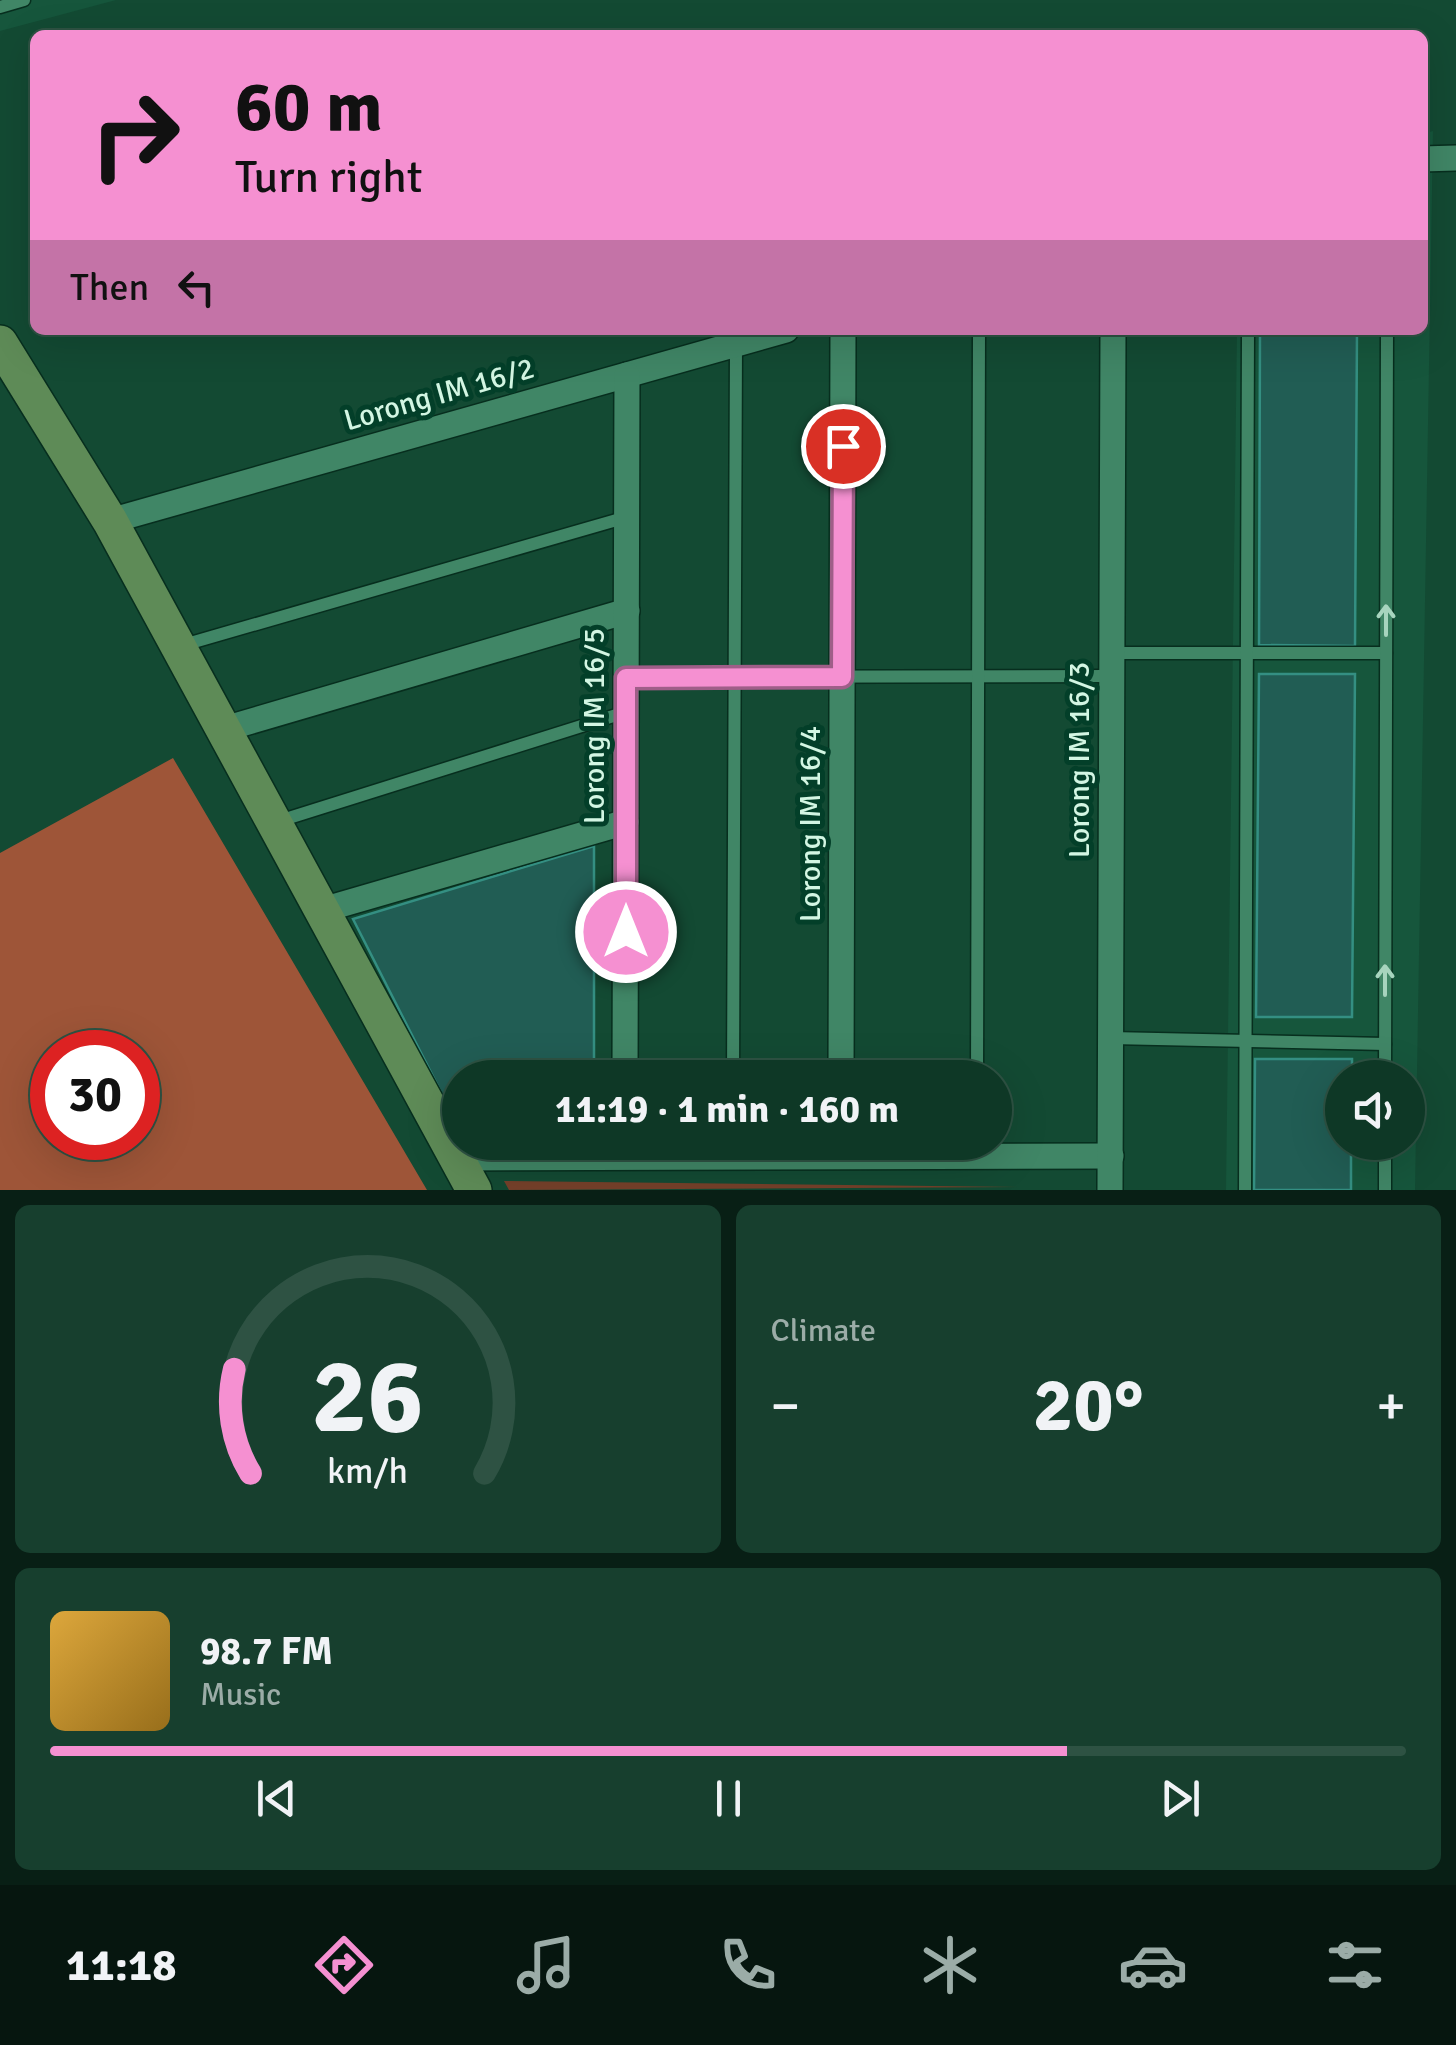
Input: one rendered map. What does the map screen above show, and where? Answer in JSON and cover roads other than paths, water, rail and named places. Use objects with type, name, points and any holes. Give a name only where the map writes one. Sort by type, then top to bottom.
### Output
[{"type":"street","points":[[1428,159],[1456,158]]},
{"type":"street","name":"Lorong IM 16/2","points":[[110,521],[768,335]]},
{"type":"street","name":"Lorong IM 16/4","points":[[841,1060],[843,335]]},
{"type":"street","name":"Lorong IM 16/3","points":[[1110,1190],[1114,335]]},
{"type":"street","points":[[0,343],[110,521],[220,730],[442,1133]]},
{"type":"street","name":"Lorong IM 16/5","points":[[625,1060],[627,375]]},
{"type":"street","points":[[220,730],[627,611]]},
{"type":"street","points":[[319,911],[626,822]]},
{"type":"street","points":[[1012,1152],[1110,1156]]},
{"type":"street","points":[[457,1160],[474,1190]]},
{"type":"lane","points":[[0,7],[24,0]]},
{"type":"lane","points":[[977,1060],[979,335]]},
{"type":"lane","points":[[1245,1190],[1248,335]]},
{"type":"lane","points":[[1385,1060],[1386,335]]},
{"type":"lane","points":[[733,1060],[736,344]]},
{"type":"lane","points":[[178,647],[627,518]]},
{"type":"lane","points":[[626,678],[978,676],[1246,653],[1386,652]]},
{"type":"lane","points":[[273,823],[626,712]]},
{"type":"lane","points":[[1110,1038],[1385,1044]]},
{"type":"lane","points":[[1385,1160],[1385,1190]]}]
